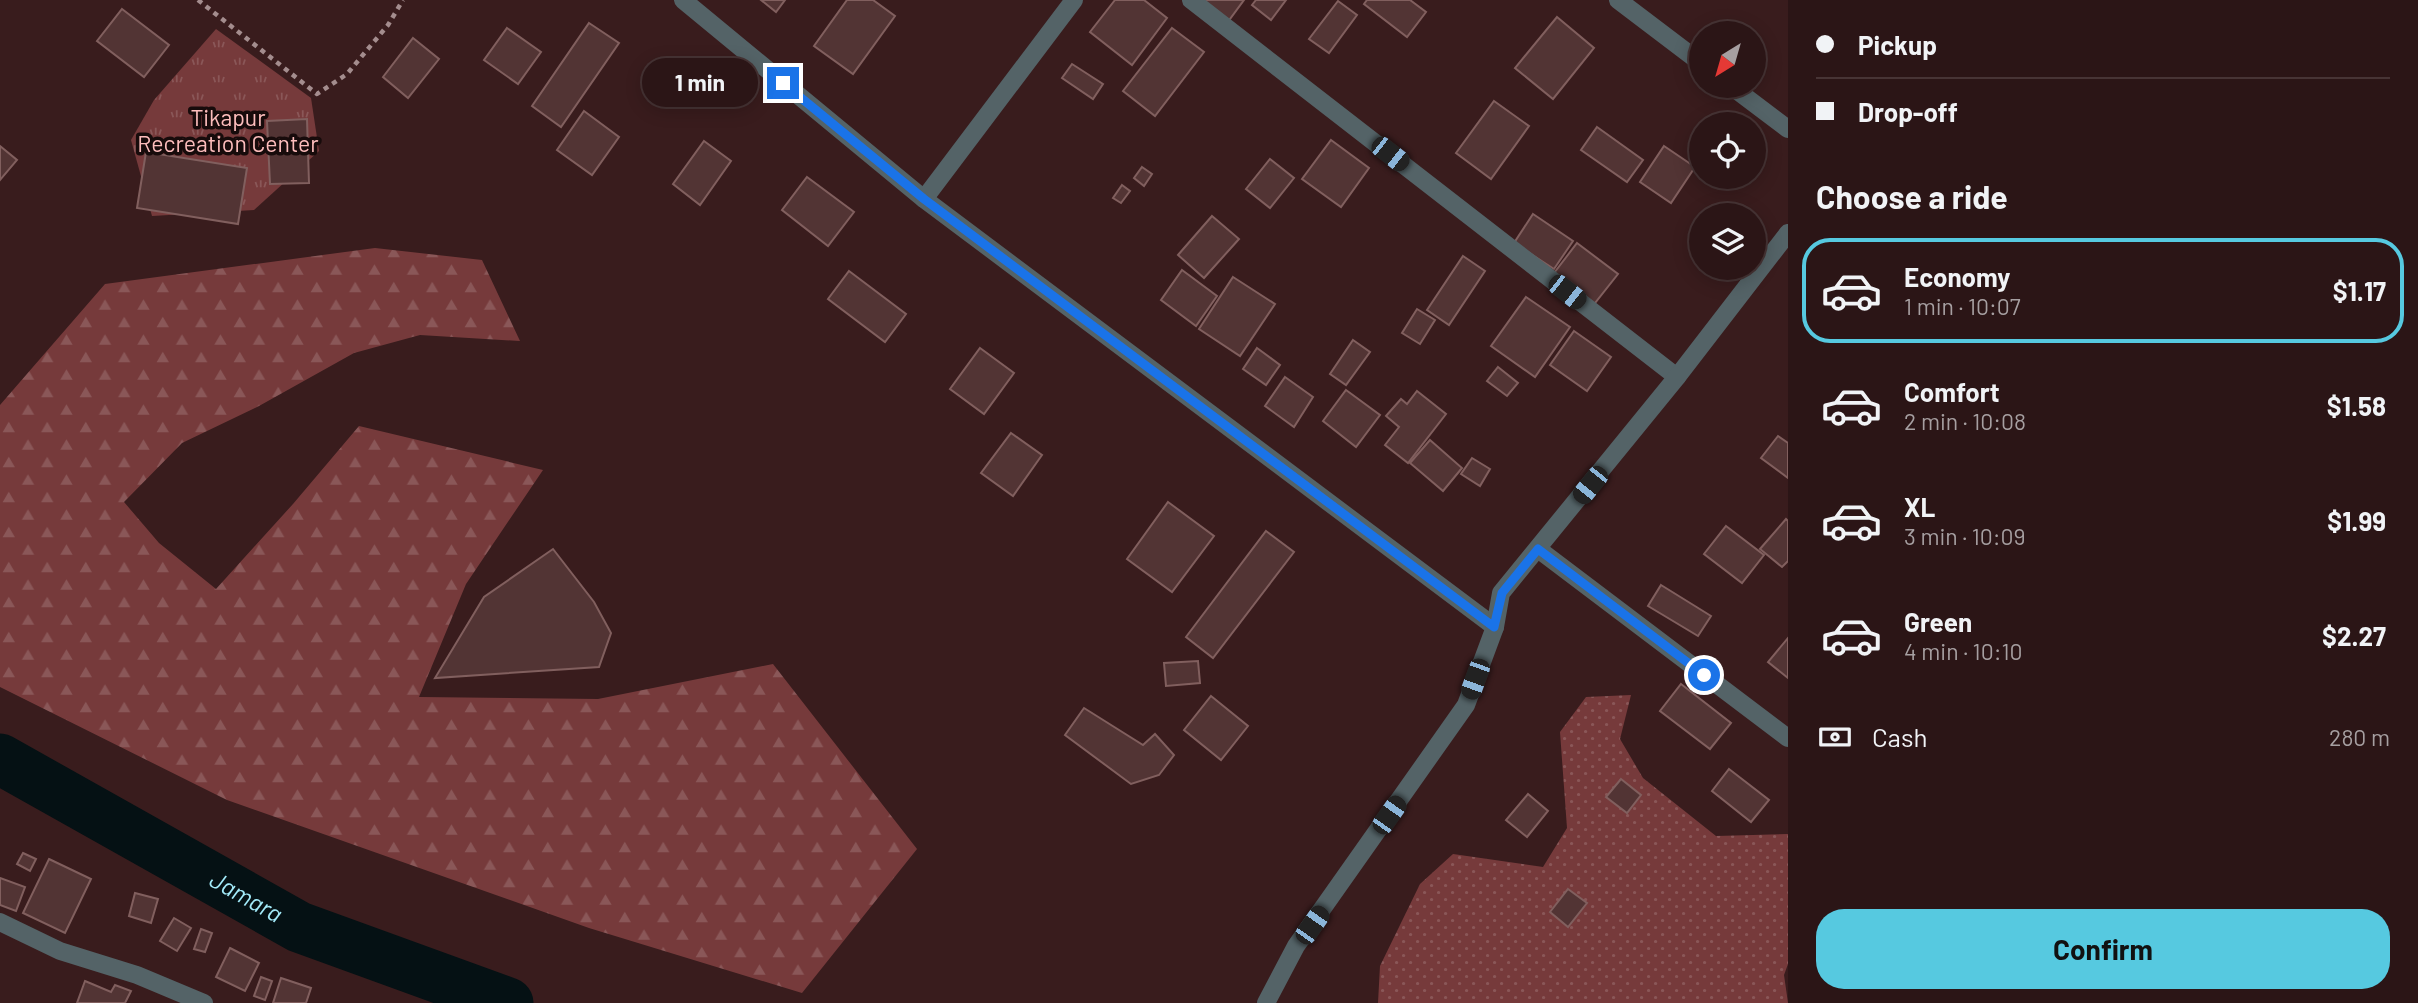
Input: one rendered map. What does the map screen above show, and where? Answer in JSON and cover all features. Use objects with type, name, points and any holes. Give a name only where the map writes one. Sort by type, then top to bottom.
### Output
[{"type":"street","points":[[683,0],[924,199],[1494,627]]},
{"type":"street","points":[[924,199],[1074,0]]},
{"type":"street","points":[[1191,0],[1677,377]]},
{"type":"street","points":[[1618,0],[1689,54]]},
{"type":"street","points":[[1747,98],[1788,129]]},
{"type":"street","points":[[1266,1003],[1296,946],[1466,705],[1494,627],[1502,593],[1677,377],[1788,233]]},
{"type":"street","points":[[1538,549],[1788,738]]},
{"type":"street","points":[[0,922],[60,951],[136,975],[204,1003]]},
{"type":"path","points":[[198,0],[317,94],[347,74],[388,25],[403,0]]},
{"type":"green space","name":"Tikapur Recreation Center","points":[[216,29],[311,98],[319,151],[254,210],[152,216],[131,140],[154,100]]},
{"type":"green space","points":[[375,248],[482,260],[520,341],[420,335],[354,353],[259,406],[182,443],[124,502],[159,543],[216,589],[359,426],[543,470],[466,584],[419,697],[598,699],[773,664],[917,849],[802,993],[589,928],[227,800],[0,687],[0,405],[105,284]]},
{"type":"green space","points":[[1631,695],[1620,739],[1643,778],[1716,836],[1788,834],[1788,964],[1784,975],[1788,1003],[1378,1003],[1380,966],[1420,884],[1453,854],[1543,867],[1567,828],[1560,732],[1586,697]]},
{"type":"building","points":[[761,0],[785,0],[776,12]]},
{"type":"building","points":[[847,0],[873,0],[895,16],[853,74],[814,46]]},
{"type":"building","points":[[1115,0],[1144,0],[1167,18],[1132,65],[1090,32]]},
{"type":"building","points":[[1195,0],[1244,0],[1227,23]]},
{"type":"building","points":[[1256,0],[1286,0],[1271,20],[1252,5]]},
{"type":"building","points":[[1367,0],[1410,0],[1426,12],[1407,37],[1364,4]]},
{"type":"building","points":[[1338,1],[1357,15],[1329,53],[1309,39]]},
{"type":"building","points":[[122,9],[169,45],[144,77],[97,41]]},
{"type":"building","points":[[1557,17],[1594,48],[1553,99],[1515,68]]},
{"type":"building","points":[[589,23],[619,43],[561,127],[532,106]]},
{"type":"building","points":[[507,28],[541,52],[518,84],[484,60]]},
{"type":"building","points":[[1172,28],[1204,52],[1155,116],[1123,91]]},
{"type":"building","points":[[413,38],[439,59],[408,98],[383,77]]},
{"type":"building","points":[[1072,64],[1103,84],[1093,99],[1062,78]]},
{"type":"building","points":[[1494,101],[1529,126],[1491,179],[1456,153]]},
{"type":"building","points":[[584,111],[619,137],[592,175],[557,150]]},
{"type":"building","points":[[307,119],[309,183],[270,184],[267,121]]},
{"type":"building","points":[[1597,127],[1643,160],[1627,182],[1581,150]]},
{"type":"building","points":[[1331,140],[1369,168],[1341,207],[1302,179]]},
{"type":"building","points":[[704,141],[731,161],[700,205],[673,184]]},
{"type":"building","points":[[0,146],[17,160],[0,180]]},
{"type":"building","points":[[1664,146],[1689,163],[1689,176],[1671,203],[1640,182]]},
{"type":"building","points":[[146,152],[247,168],[238,224],[137,208]]},
{"type":"building","points":[[1270,159],[1294,178],[1270,208],[1246,189]]},
{"type":"building","points":[[1142,167],[1152,174],[1144,186],[1134,178]]},
{"type":"building","points":[[807,177],[854,212],[828,246],[782,210]]},
{"type":"building","points":[[1122,185],[1130,191],[1121,203],[1113,198]]},
{"type":"building","points":[[1533,214],[1573,241],[1554,269],[1514,243]]},
{"type":"building","points":[[1212,216],[1239,239],[1204,278],[1178,255]]},
{"type":"building","points":[[1577,243],[1618,274],[1591,308],[1551,277]]},
{"type":"building","points":[[1463,256],[1485,271],[1449,325],[1427,310]]},
{"type":"building","points":[[1182,270],[1217,296],[1196,326],[1161,300]]},
{"type":"building","points":[[849,271],[906,314],[885,342],[828,299]]},
{"type":"building","points":[[1233,277],[1275,304],[1240,356],[1199,329]]},
{"type":"building","points":[[1526,297],[1570,327],[1535,377],[1491,346]]},
{"type":"building","points":[[1417,309],[1435,320],[1420,344],[1402,333]]},
{"type":"building","points":[[1574,331],[1611,357],[1587,391],[1550,365]]},
{"type":"building","points":[[1353,340],[1370,352],[1346,385],[1330,374]]},
{"type":"building","points":[[980,348],[1014,373],[984,414],[950,389]]},
{"type":"building","points":[[1257,348],[1280,365],[1266,385],[1243,369]]},
{"type":"building","points":[[1498,367],[1518,383],[1507,396],[1487,381]]},
{"type":"building","points":[[1285,377],[1313,397],[1294,427],[1265,406]]},
{"type":"building","points":[[1346,390],[1380,415],[1356,447],[1323,421]]},
{"type":"building","points":[[1417,391],[1446,414],[1408,463],[1385,445],[1399,427],[1386,416],[1401,399],[1407,404]]},
{"type":"building","points":[[1011,433],[1042,455],[1013,496],[981,473]]},
{"type":"building","points":[[1778,436],[1788,443],[1788,478],[1761,458]]},
{"type":"building","points":[[1430,440],[1462,468],[1443,491],[1410,463]]},
{"type":"building","points":[[1472,458],[1490,469],[1480,486],[1461,474]]},
{"type":"building","points":[[1168,502],[1214,536],[1172,592],[1127,559]]},
{"type":"building","points":[[1786,519],[1788,561],[1782,567],[1760,549]]},
{"type":"building","points":[[1726,526],[1764,555],[1742,583],[1704,554]]},
{"type":"building","points":[[1266,531],[1294,552],[1213,658],[1186,637]]},
{"type":"building","points":[[553,549],[594,602],[611,633],[599,667],[435,678],[484,597]]},
{"type":"building","points":[[1661,585],[1711,616],[1698,636],[1648,606]]},
{"type":"building","points":[[1788,638],[1788,678],[1768,662]]},
{"type":"building","points":[[1198,661],[1200,683],[1166,686],[1164,663]]},
{"type":"building","points":[[1681,684],[1731,723],[1710,749],[1660,711]]},
{"type":"building","points":[[1211,696],[1248,726],[1221,760],[1184,730]]},
{"type":"building","points":[[1084,708],[1143,745],[1155,734],[1174,755],[1159,775],[1131,784],[1065,735]]},
{"type":"building","points":[[1729,769],[1769,800],[1751,822],[1712,791]]},
{"type":"building","points":[[1621,779],[1641,795],[1627,813],[1606,797]]},
{"type":"building","points":[[1528,794],[1548,811],[1527,837],[1506,820]]},
{"type":"building","points":[[23,853],[36,859],[30,871],[17,864]]},
{"type":"building","points":[[49,859],[91,879],[65,933],[23,913]]},
{"type":"building","points":[[0,878],[25,887],[16,911],[0,905]]},
{"type":"building","points":[[1568,889],[1587,903],[1568,927],[1550,912]]},
{"type":"building","points":[[135,893],[158,899],[151,923],[129,916]]},
{"type":"building","points":[[174,918],[191,928],[177,951],[160,941]]},
{"type":"building","points":[[201,929],[212,933],[205,952],[194,949]]},
{"type":"building","points":[[230,948],[259,963],[245,991],[216,977]]},
{"type":"building","points":[[261,977],[272,981],[265,1000],[254,996]]},
{"type":"building","points":[[281,978],[311,988],[306,1003],[273,1003]]},
{"type":"building","points":[[85,981],[111,992],[115,985],[131,991],[125,1003],[77,1003]]},
{"type":"waterway","name":"Jamara","points":[[0,759],[299,927],[508,1003]]},
{"type":"route","points":[[783,83],[924,199],[1494,627],[1502,593],[1538,549],[1704,675]]}]
